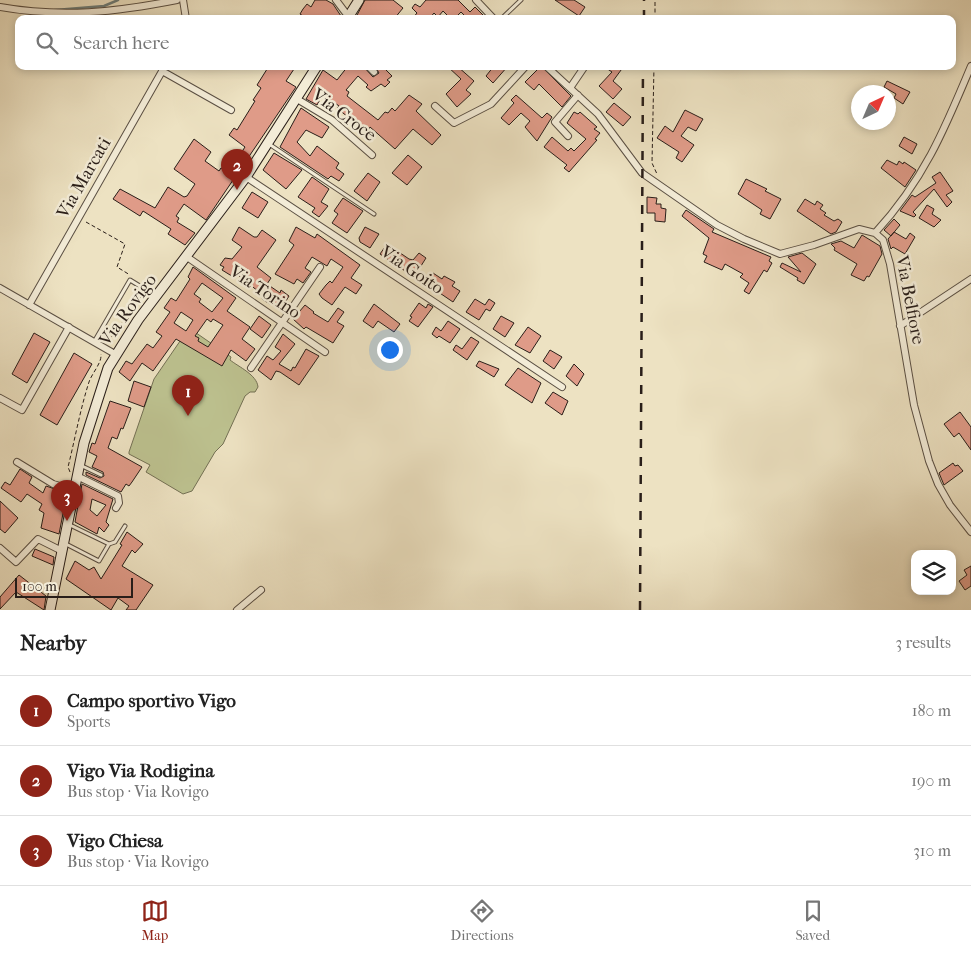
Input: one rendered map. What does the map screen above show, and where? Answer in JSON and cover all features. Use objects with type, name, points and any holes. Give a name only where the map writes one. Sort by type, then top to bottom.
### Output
[{"type":"main road","points":[[349,15],[359,0]]},
{"type":"main road","name":"Via Rovigo","points":[[50,610],[79,464],[100,388],[115,354],[156,296],[246,177],[315,70]]},
{"type":"street","points":[[0,7],[59,15],[128,10],[177,0]]},
{"type":"street","points":[[184,0],[186,15]]},
{"type":"street","points":[[336,0],[345,15]]},
{"type":"street","points":[[476,0],[490,15]]},
{"type":"street","points":[[550,70],[598,114],[642,173],[717,225],[780,254],[814,245],[859,229],[875,233],[896,209],[933,154],[971,66]]},
{"type":"street","name":"Via Marcati","points":[[29,305],[162,70]]},
{"type":"street","points":[[165,70],[231,110]]},
{"type":"street","points":[[435,106],[454,123],[491,104],[522,70]]},
{"type":"street","points":[[570,88],[583,70]]},
{"type":"street","points":[[568,136],[555,122],[578,95]]},
{"type":"street","name":"Via Croce","points":[[297,99],[332,120],[372,155]]},
{"type":"street","name":"Via Goito","points":[[246,177],[562,387]]},
{"type":"street","name":"Via Belfiore","points":[[875,233],[882,240],[890,264],[914,405],[929,462],[938,484],[971,532]]},
{"type":"street","name":"Via Torino","points":[[187,257],[325,352]]},
{"type":"street","points":[[251,368],[281,320],[320,267]]},
{"type":"street","points":[[900,326],[971,279]]},
{"type":"street","points":[[0,288],[115,354]]},
{"type":"street","points":[[0,398],[22,410],[69,327]]},
{"type":"street","points":[[17,462],[53,484],[75,483],[118,496],[119,503],[116,508]]},
{"type":"street","points":[[0,548],[16,562],[38,539],[63,547]]},
{"type":"street","points":[[237,610],[261,590]]},
{"type":"lane","points":[[505,15],[521,0]]},
{"type":"lane","points":[[269,144],[374,214]]},
{"type":"lane","points":[[94,342],[130,280],[156,296]]},
{"type":"lane","points":[[79,464],[101,475]]},
{"type":"lane","points":[[67,524],[108,544],[115,542],[125,526]]},
{"type":"lane","points":[[63,547],[99,560],[108,544]]},
{"type":"path","points":[[655,15],[656,0]]},
{"type":"path","points":[[654,70],[652,164],[656,173],[660,176]]},
{"type":"path","points":[[78,218],[125,244],[116,267],[131,275]]},
{"type":"path","points":[[107,342],[110,342],[144,293]]},
{"type":"path","points":[[126,318],[129,321]]},
{"type":"path","points":[[75,483],[68,467],[82,406],[90,382],[101,359],[102,351]]},
{"type":"green space","points":[[189,328],[231,357],[230,360],[247,372],[257,383],[258,387],[255,392],[250,392],[245,396],[223,444],[215,452],[192,491],[183,494],[146,472],[150,465],[129,454],[129,452],[154,379]]},
{"type":"building","points":[[315,0],[326,0],[333,4],[340,15],[300,14],[307,4],[311,7]]},
{"type":"building","points":[[365,0],[393,0],[403,8],[397,15],[357,15]]},
{"type":"building","points":[[426,0],[458,0],[470,12],[475,7],[483,15],[464,15],[461,12],[458,15],[447,15],[443,11],[440,15],[434,13],[432,15],[415,15],[417,13],[412,8],[415,4],[420,7]]},
{"type":"building","points":[[555,0],[574,0],[585,7],[580,15]]},
{"type":"building","points":[[266,70],[293,70],[286,81],[296,87],[206,220],[184,204],[176,216],[179,218],[177,222],[195,233],[185,245],[168,234],[171,229],[143,211],[140,216],[113,199],[120,189],[155,208],[168,187],[184,197],[187,196],[195,184],[174,169],[194,139],[211,152],[205,161],[219,171],[221,168],[224,169],[231,160],[235,162],[245,147],[229,135],[234,128],[237,130],[255,101],[253,100],[261,88],[257,85]]},
{"type":"building","points":[[323,70],[337,80],[345,70],[367,70],[373,77],[379,73],[377,70],[386,70],[392,76],[387,80],[390,82],[385,87],[381,84],[371,91],[366,87],[368,85],[358,76],[346,90],[349,92],[347,96],[378,120],[385,112],[388,113],[392,108],[395,111],[409,95],[422,104],[416,111],[441,135],[432,145],[413,129],[395,149],[370,127],[367,132],[323,94],[317,105],[306,99]]},
{"type":"building","points":[[451,70],[462,70],[474,81],[466,90],[471,94],[457,107],[446,94],[461,79]]},
{"type":"building","points":[[491,70],[504,70],[493,83],[486,76]]},
{"type":"building","points":[[537,70],[545,70],[571,96],[562,107],[539,84],[534,90],[525,82]]},
{"type":"building","points":[[609,70],[621,70],[613,81],[622,89],[613,99],[599,86],[612,72]]},
{"type":"building","points":[[887,81],[895,85],[885,85]]},
{"type":"building","points":[[896,85],[910,92],[903,104],[896,99]]},
{"type":"building","points":[[516,95],[542,118],[547,113],[552,117],[537,141],[525,127],[530,121],[521,113],[509,125],[501,118],[514,103],[511,100]]},
{"type":"building","points":[[614,103],[631,117],[623,126],[606,112]]},
{"type":"building","points":[[301,108],[329,127],[322,138],[306,130],[297,142],[310,156],[317,146],[339,163],[336,168],[344,174],[339,181],[331,176],[328,179],[280,147]]},
{"type":"building","points":[[685,110],[703,119],[696,131],[688,127],[681,136],[694,145],[682,162],[676,158],[679,152],[657,138],[665,126],[673,132]]},
{"type":"building","points":[[574,112],[578,114],[580,112],[597,127],[594,129],[600,133],[595,139],[597,140],[569,172],[564,168],[567,165],[544,147],[552,137],[568,151],[571,148],[574,151],[586,139],[567,123]]},
{"type":"building","points":[[904,137],[917,144],[912,154],[899,146]]},
{"type":"building","points":[[274,153],[302,170],[286,189],[263,170]]},
{"type":"building","points":[[408,155],[422,167],[407,185],[392,173]]},
{"type":"building","points":[[887,160],[897,165],[899,161],[903,164],[904,162],[916,170],[905,187],[881,168]]},
{"type":"building","points":[[940,172],[953,191],[946,195],[952,202],[947,207],[934,189],[913,212],[916,215],[914,217],[900,211],[912,195],[915,197],[936,183],[932,177]]},
{"type":"building","points":[[368,173],[380,182],[367,201],[354,191]]},
{"type":"building","points":[[312,177],[329,189],[321,202],[328,206],[319,217],[312,212],[315,208],[298,197]]},
{"type":"building","points":[[746,179],[767,189],[765,191],[781,199],[770,219],[760,214],[762,210],[738,194]]},
{"type":"building","points":[[252,192],[268,202],[258,218],[242,208]]},
{"type":"building","points":[[647,197],[657,198],[656,204],[661,204],[661,208],[666,209],[665,222],[655,221],[655,213],[647,213]]},
{"type":"building","points":[[343,198],[363,211],[347,233],[332,223],[338,214],[334,211]]},
{"type":"building","points":[[805,199],[815,205],[817,201],[823,205],[820,209],[826,213],[824,215],[834,221],[838,219],[842,222],[836,232],[831,234],[797,211]]},
{"type":"building","points":[[927,205],[934,209],[932,214],[941,220],[934,227],[919,218]]},
{"type":"building","points":[[686,210],[714,229],[712,232],[771,257],[769,261],[772,263],[767,272],[764,270],[749,294],[744,291],[749,283],[740,277],[743,274],[725,264],[722,270],[704,262],[707,256],[703,254],[709,238],[682,216]]},
{"type":"building","points":[[894,219],[900,225],[891,236],[884,230]]},
{"type":"building","points":[[239,227],[254,237],[257,237],[262,230],[276,240],[257,267],[271,278],[267,284],[280,293],[281,290],[289,296],[283,306],[281,305],[279,308],[271,302],[270,304],[262,299],[264,296],[238,275],[235,278],[222,270],[224,267],[220,265],[225,258],[232,259],[242,247],[232,240]]},
{"type":"building","points":[[296,227],[315,238],[317,234],[360,265],[351,278],[362,285],[356,294],[345,287],[332,305],[319,294],[330,281],[332,283],[343,267],[331,259],[327,266],[312,257],[305,268],[311,272],[303,283],[297,279],[294,284],[275,274],[294,245],[289,241]]},
{"type":"building","points":[[365,227],[379,234],[370,248],[360,242],[359,238]]},
{"type":"building","points":[[894,232],[906,239],[910,233],[915,237],[905,254],[893,247],[891,249],[888,239]]},
{"type":"building","points":[[862,235],[880,246],[882,254],[869,277],[867,276],[864,281],[851,275],[857,264],[834,250],[835,248],[831,244],[841,241],[854,248]]},
{"type":"building","points":[[387,244],[409,259],[413,260],[419,253],[426,258],[414,277],[380,254]]},
{"type":"building","points":[[802,253],[816,264],[804,284],[780,267],[782,263],[801,272],[788,257]]},
{"type":"building","points":[[193,267],[236,298],[227,311],[250,327],[242,339],[255,349],[246,361],[231,350],[222,366],[176,339],[153,371],[142,363],[130,381],[119,372],[126,361],[132,364],[147,344],[153,348],[162,336],[156,332],[170,312],[164,308],[171,298],[176,301],[190,279],[188,277]],"holes":[[[202,283],[223,298],[212,312],[199,302],[201,299],[194,294]],[[181,312],[193,320],[186,331],[174,323]],[[207,319],[211,322],[213,319],[223,325],[208,347],[198,341],[199,338],[195,336]]]},
{"type":"building","points":[[433,273],[442,279],[444,276],[455,282],[452,286],[460,291],[453,302],[425,283]]},
{"type":"building","points":[[475,299],[485,305],[489,299],[495,303],[490,311],[486,309],[479,320],[466,312]]},
{"type":"building","points":[[419,303],[426,308],[428,304],[433,307],[418,327],[409,321],[412,317],[410,316]]},
{"type":"building","points":[[374,304],[400,324],[394,332],[378,321],[373,328],[363,321]]},
{"type":"building","points":[[305,305],[313,313],[328,322],[338,308],[344,312],[337,322],[344,326],[333,343],[306,327],[304,329],[293,319]]},
{"type":"building","points":[[259,316],[271,325],[262,338],[250,329]]},
{"type":"building","points":[[501,316],[514,323],[505,337],[493,329]]},
{"type":"building","points":[[448,321],[460,329],[450,343],[432,334],[436,327],[441,331]]},
{"type":"building","points":[[528,327],[541,336],[530,353],[515,345]]},
{"type":"building","points":[[34,333],[50,342],[27,383],[12,374]]},
{"type":"building","points":[[283,334],[295,344],[279,364],[291,371],[293,367],[295,368],[306,349],[319,356],[299,385],[280,372],[276,371],[271,380],[258,370],[267,356],[273,360],[281,351],[275,347]]},
{"type":"building","points":[[471,337],[479,342],[467,360],[453,350],[456,345],[462,349]]},
{"type":"building","points":[[550,350],[562,357],[554,369],[543,361]]},
{"type":"building","points":[[74,353],[92,364],[57,425],[40,415]]},
{"type":"building","points":[[479,361],[499,369],[494,377],[476,366]]},
{"type":"building","points":[[574,364],[584,374],[577,386],[566,376]]},
{"type":"building","points":[[518,368],[541,383],[532,403],[505,385]]},
{"type":"building","points":[[134,381],[151,387],[144,407],[128,401]]},
{"type":"building","points":[[553,392],[568,401],[562,415],[545,403]]},
{"type":"building","points":[[110,401],[131,408],[123,429],[121,428],[117,439],[112,437],[108,448],[142,467],[129,486],[126,484],[121,492],[86,475],[86,472],[100,478],[104,476],[103,472],[92,467],[97,456],[89,452],[92,443],[95,444]]},
{"type":"building","points":[[960,412],[971,427],[971,450],[959,433],[954,437],[944,424]]},
{"type":"building","points":[[953,463],[955,466],[958,465],[963,471],[944,485],[939,473]]},
{"type":"building","points":[[20,469],[32,477],[29,483],[43,493],[46,486],[67,493],[59,534],[41,528],[44,513],[39,510],[42,504],[27,494],[21,502],[1,488],[5,482],[10,485]]},
{"type":"building","points":[[82,484],[113,499],[106,522],[109,525],[104,532],[99,527],[97,534],[75,522]],"holes":[[[92,499],[106,505],[97,516],[90,510]]]},
{"type":"building","points":[[0,501],[18,518],[5,533],[0,529]]},
{"type":"building","points":[[127,532],[143,544],[135,553],[132,550],[122,566],[153,585],[136,610],[126,610],[129,606],[118,598],[111,610],[66,579],[75,561],[89,570],[94,567],[101,579],[122,545],[120,544]]},
{"type":"building","points":[[35,549],[54,557],[53,565],[32,556]]},
{"type":"building","points":[[971,566],[971,586],[965,590],[959,581],[967,575],[964,570]]},
{"type":"building","points":[[19,575],[46,596],[44,610],[16,592],[0,609],[0,597]]},
{"type":"waterway","points":[[55,10],[104,6],[118,0]]},
{"type":"railway","points":[[644,0],[644,15]]},
{"type":"railway","points":[[640,610],[643,70]]},
{"type":"place","name":"Vigo Via Rodigina","points":[[237,190]]},
{"type":"place","name":"Campo sportivo Vigo","points":[[188,416]]},
{"type":"place","name":"Vigo Chiesa","points":[[67,521]]}]
